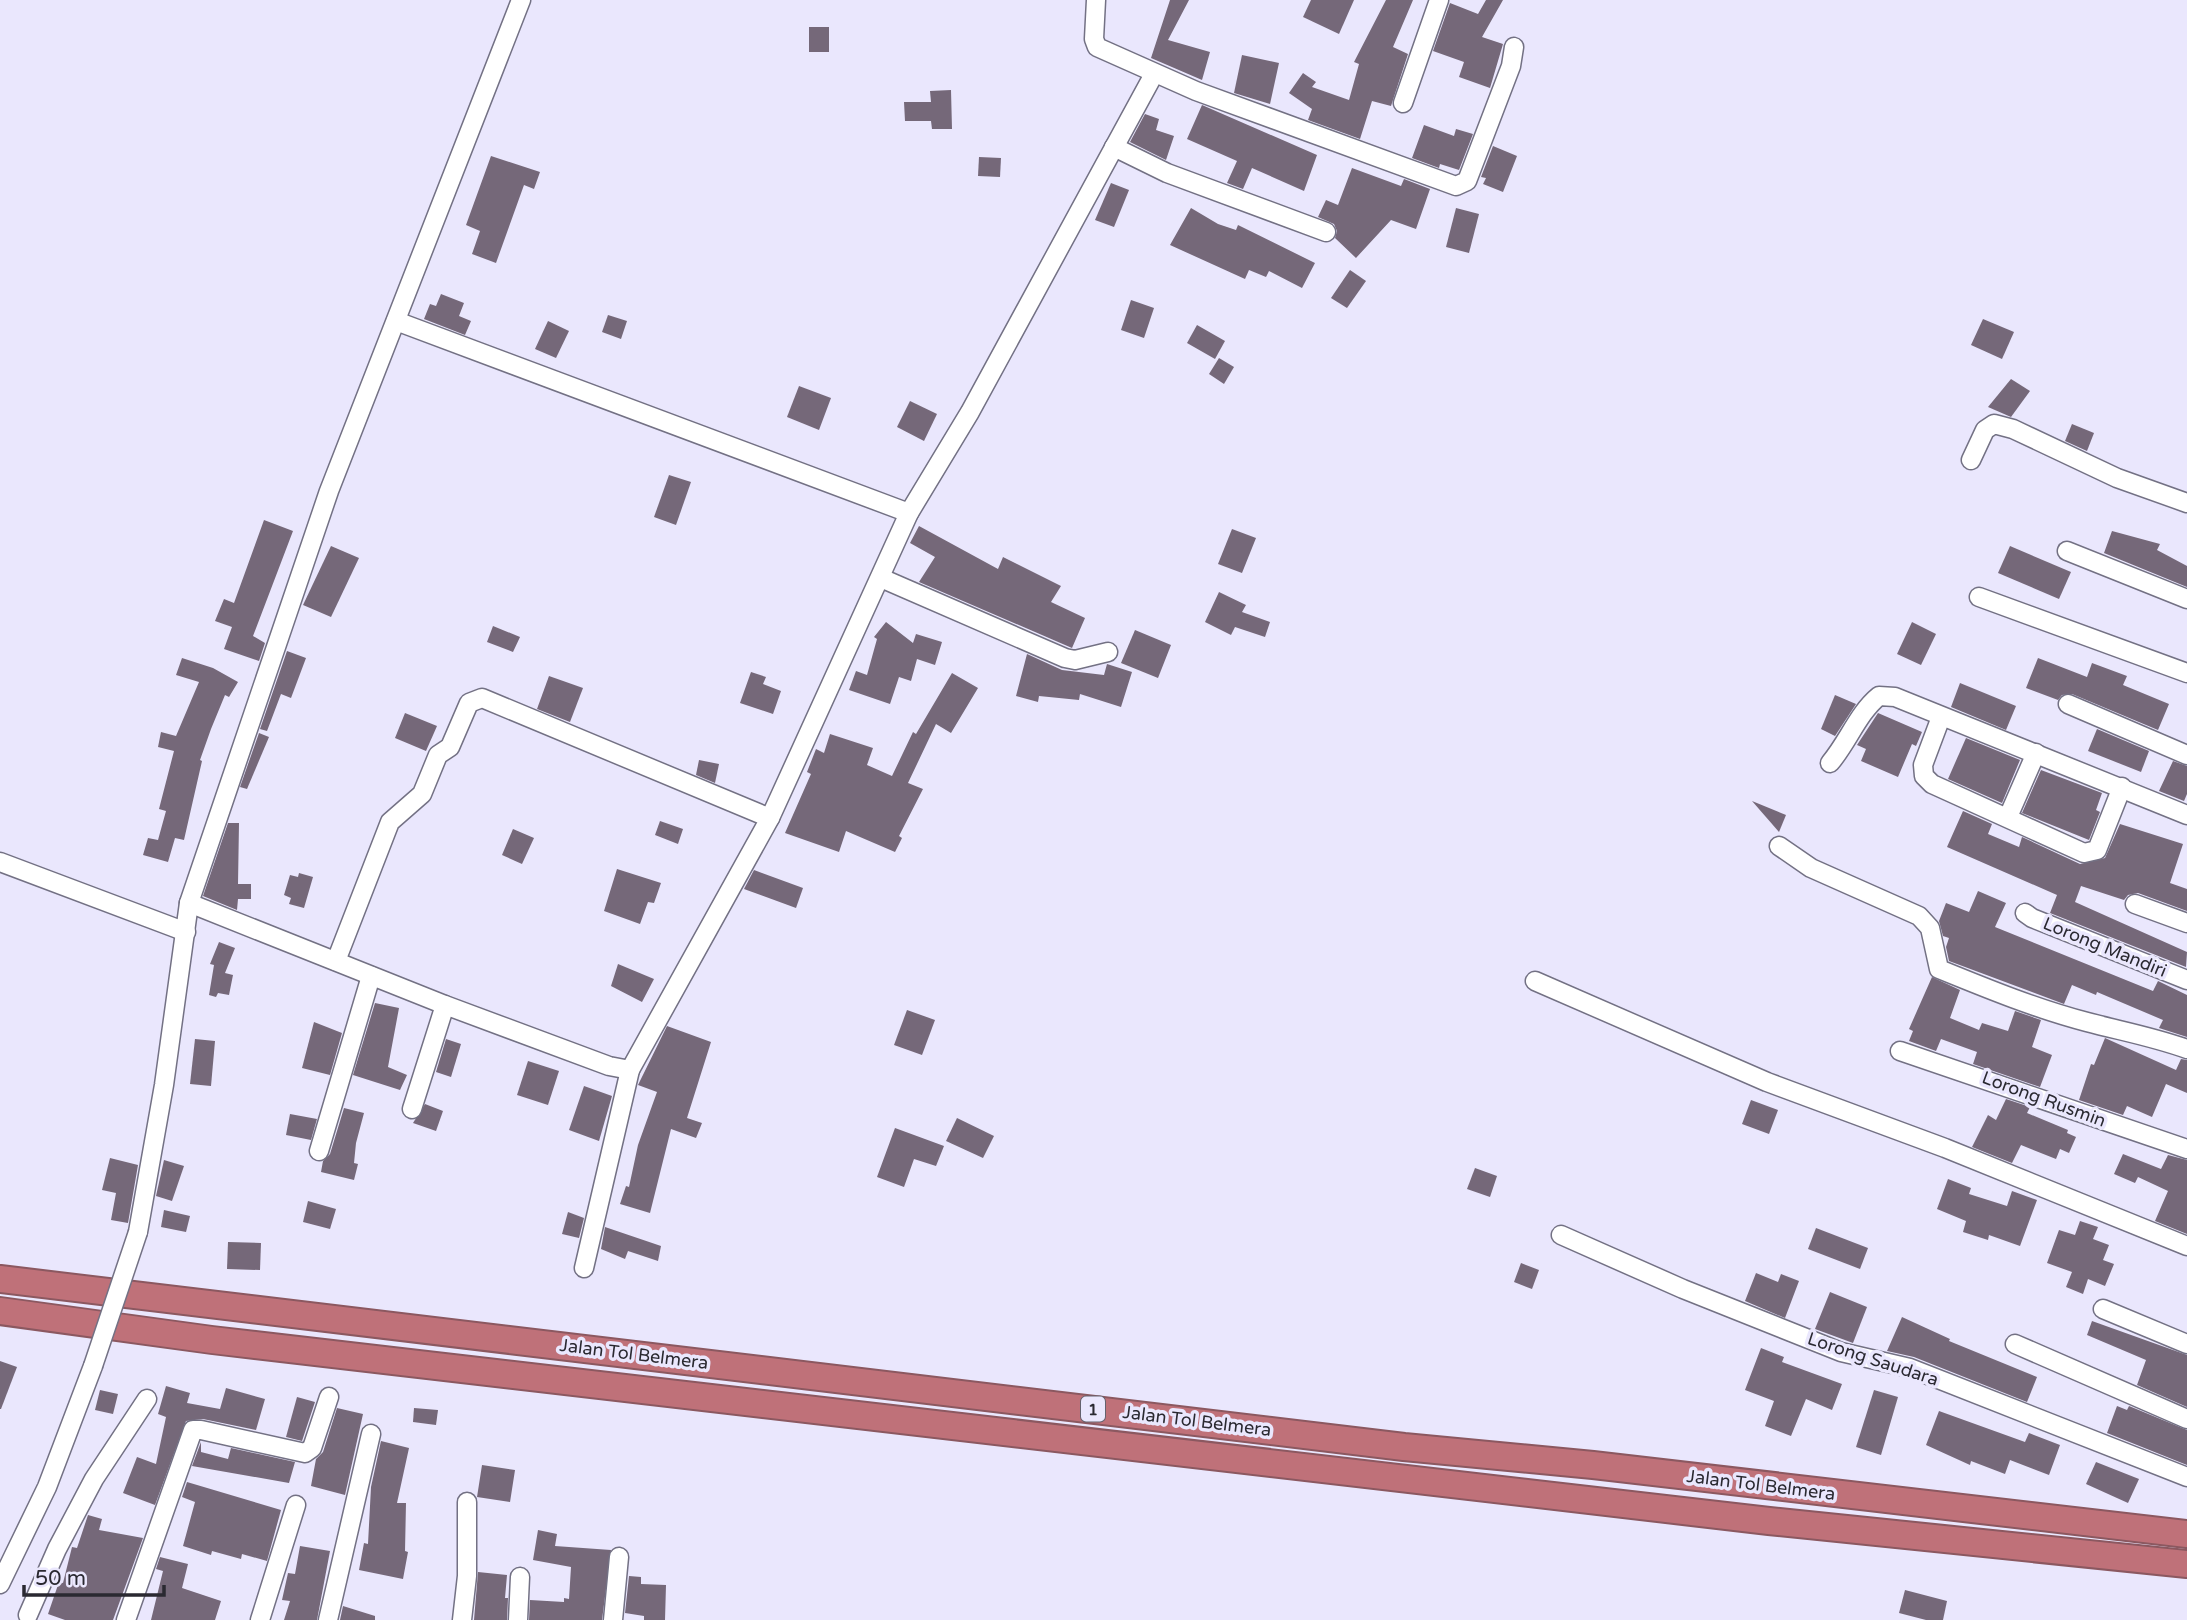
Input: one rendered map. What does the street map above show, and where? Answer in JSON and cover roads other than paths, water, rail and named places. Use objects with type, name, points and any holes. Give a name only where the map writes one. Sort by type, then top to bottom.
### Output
[{"type":"highway","name":"Jalan Tol Belmera","points":[[0,1279],[1404,1447],[1593,1465],[2187,1534]]},
{"type":"highway","name":"Jalan Tol Belmera","points":[[0,1311],[212,1340],[1755,1519],[2187,1564]]},
{"type":"street","points":[[0,1584],[47,1487],[93,1366],[138,1232],[164,1085],[189,903],[329,491],[521,0]]},
{"type":"street","points":[[1096,0],[1094,39],[1097,47],[1154,74],[1456,186],[1467,181],[1510,66],[1514,47]]},
{"type":"street","points":[[1403,103],[1439,0]]},
{"type":"street","points":[[584,1268],[630,1070],[769,818],[909,513],[970,412],[1154,74]]},
{"type":"street","points":[[1114,147],[1167,173],[1326,232]]},
{"type":"street","points":[[396,321],[909,513]]},
{"type":"street","points":[[1971,460],[1985,430],[1994,424],[2013,429],[2117,478],[2187,503]]},
{"type":"street","points":[[2067,551],[2187,599]]},
{"type":"street","points":[[881,578],[1065,658],[1074,660],[1108,652]]},
{"type":"street","points":[[1979,597],[2187,673]]},
{"type":"street","points":[[1830,763],[1854,732],[1869,704],[1879,696],[1895,697],[1941,718],[2036,753],[2187,815]]},
{"type":"street","points":[[336,961],[390,822],[422,794],[438,755],[450,747],[470,703],[475,698],[482,698],[769,818]]},
{"type":"street","points":[[2068,704],[2187,755]]},
{"type":"street","points":[[1941,718],[1923,765],[1924,776],[1933,784],[2084,853],[2097,850],[2122,787]]},
{"type":"street","points":[[2008,817],[2036,753]]},
{"type":"street","points":[[1779,846],[1811,869],[1919,916],[1930,929],[1939,969],[1988,989],[2087,1022],[2156,1037],[2187,1049]]},
{"type":"street","points":[[0,862],[186,932]]},
{"type":"street","points":[[189,903],[445,1005],[609,1066],[630,1070]]},
{"type":"street","points":[[2136,904],[2187,923]]},
{"type":"street","name":"Lorong Mandiri","points":[[2025,913],[2187,980]]},
{"type":"street","points":[[319,1151],[371,976]]},
{"type":"street","points":[[1535,981],[1767,1082],[1945,1148],[2187,1246]]},
{"type":"street","points":[[412,1109],[445,1005]]},
{"type":"street","name":"Lorong Rusmin","points":[[1900,1051],[2187,1149]]},
{"type":"street","name":"Lorong Saudara","points":[[1561,1235],[1683,1289],[1841,1352],[1910,1368],[2187,1477]]},
{"type":"street","points":[[2102,1308],[2187,1344]]},
{"type":"street","points":[[2015,1344],[2187,1419]]},
{"type":"street","points":[[126,1620],[193,1430],[305,1453],[312,1448],[329,1397]]},
{"type":"street","points":[[28,1618],[57,1549],[94,1479],[147,1399]]},
{"type":"street","points":[[328,1620],[371,1434]]},
{"type":"street","points":[[462,1620],[467,1576],[467,1502]]},
{"type":"street","points":[[260,1620],[296,1505]]},
{"type":"street","points":[[613,1620],[619,1557]]},
{"type":"street","points":[[518,1620],[520,1577]]}]
